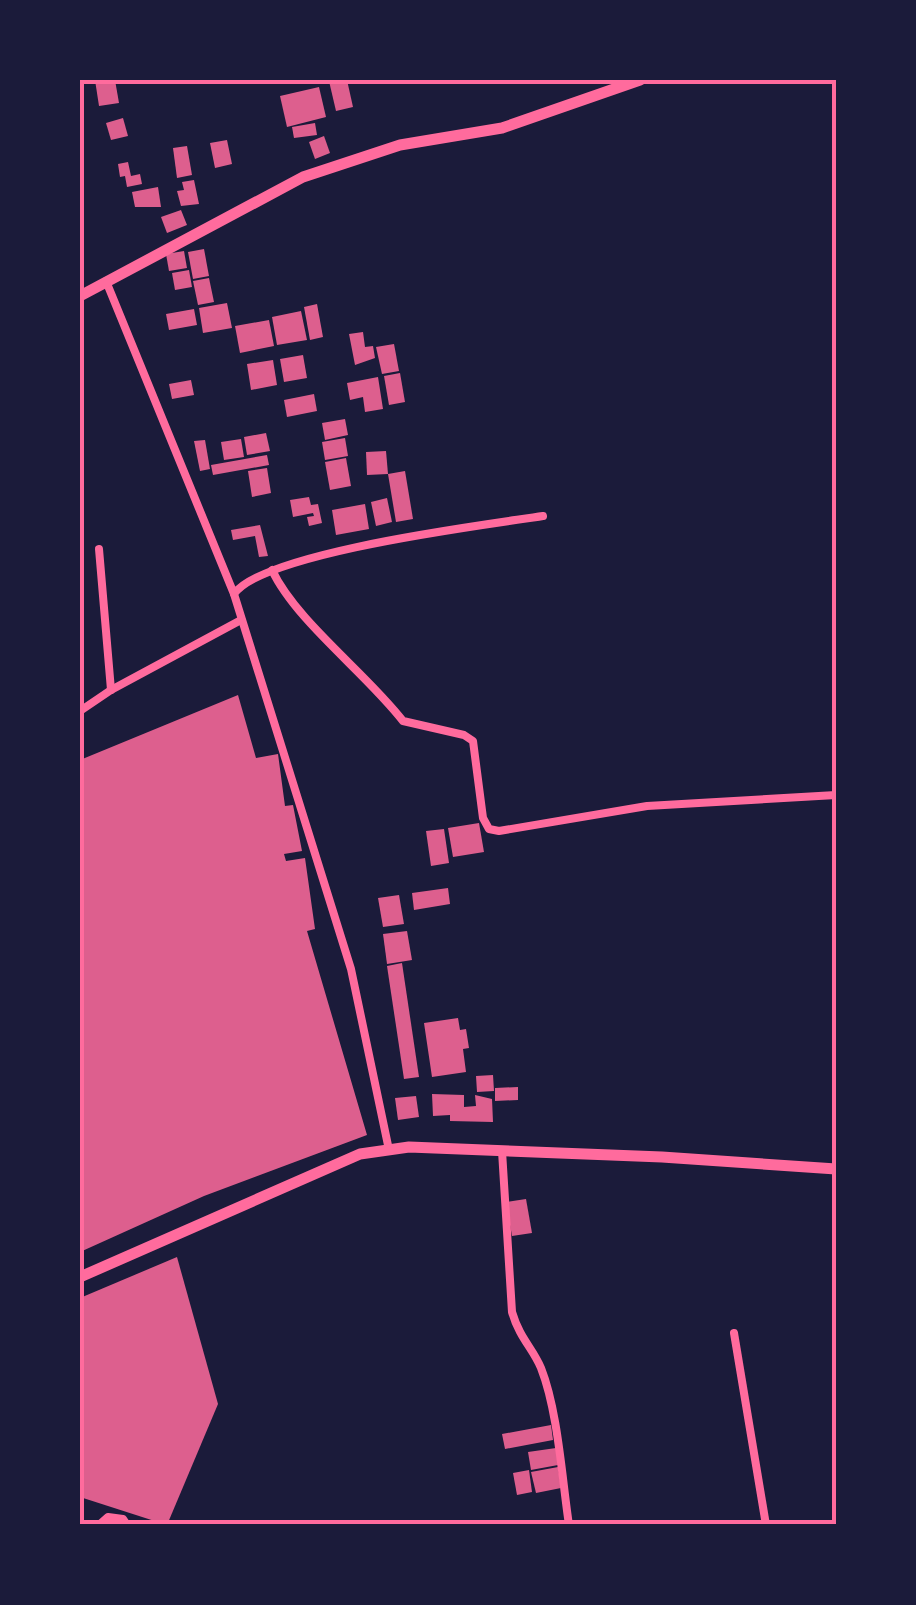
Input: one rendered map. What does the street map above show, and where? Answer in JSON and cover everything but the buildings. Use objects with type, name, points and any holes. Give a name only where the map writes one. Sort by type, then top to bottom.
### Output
[{"type":"main road","points":[[80,296],[303,177],[400,145],[502,128],[640,80]]},
{"type":"main road","points":[[80,1277],[360,1154],[409,1147],[662,1157],[836,1169]]},
{"type":"street","points":[[106,280],[234,594],[351,969],[389,1150]]},
{"type":"street","points":[[234,594],[240,584],[272,570],[356,547],[542,516]]},
{"type":"street","points":[[99,550],[111,690]]},
{"type":"street","points":[[272,570],[288,598],[386,698],[403,721],[464,734],[473,742],[483,818],[489,829],[499,832],[647,806],[836,795]]},
{"type":"street","points":[[80,711],[111,690],[241,620]]},
{"type":"street","points":[[502,1150],[512,1312],[518,1334],[540,1365],[548,1390],[569,1525]]},
{"type":"street","points":[[734,1333],[766,1525]]},
{"type":"street","points":[[99,1525],[108,1517],[122,1519],[127,1525]]}]
